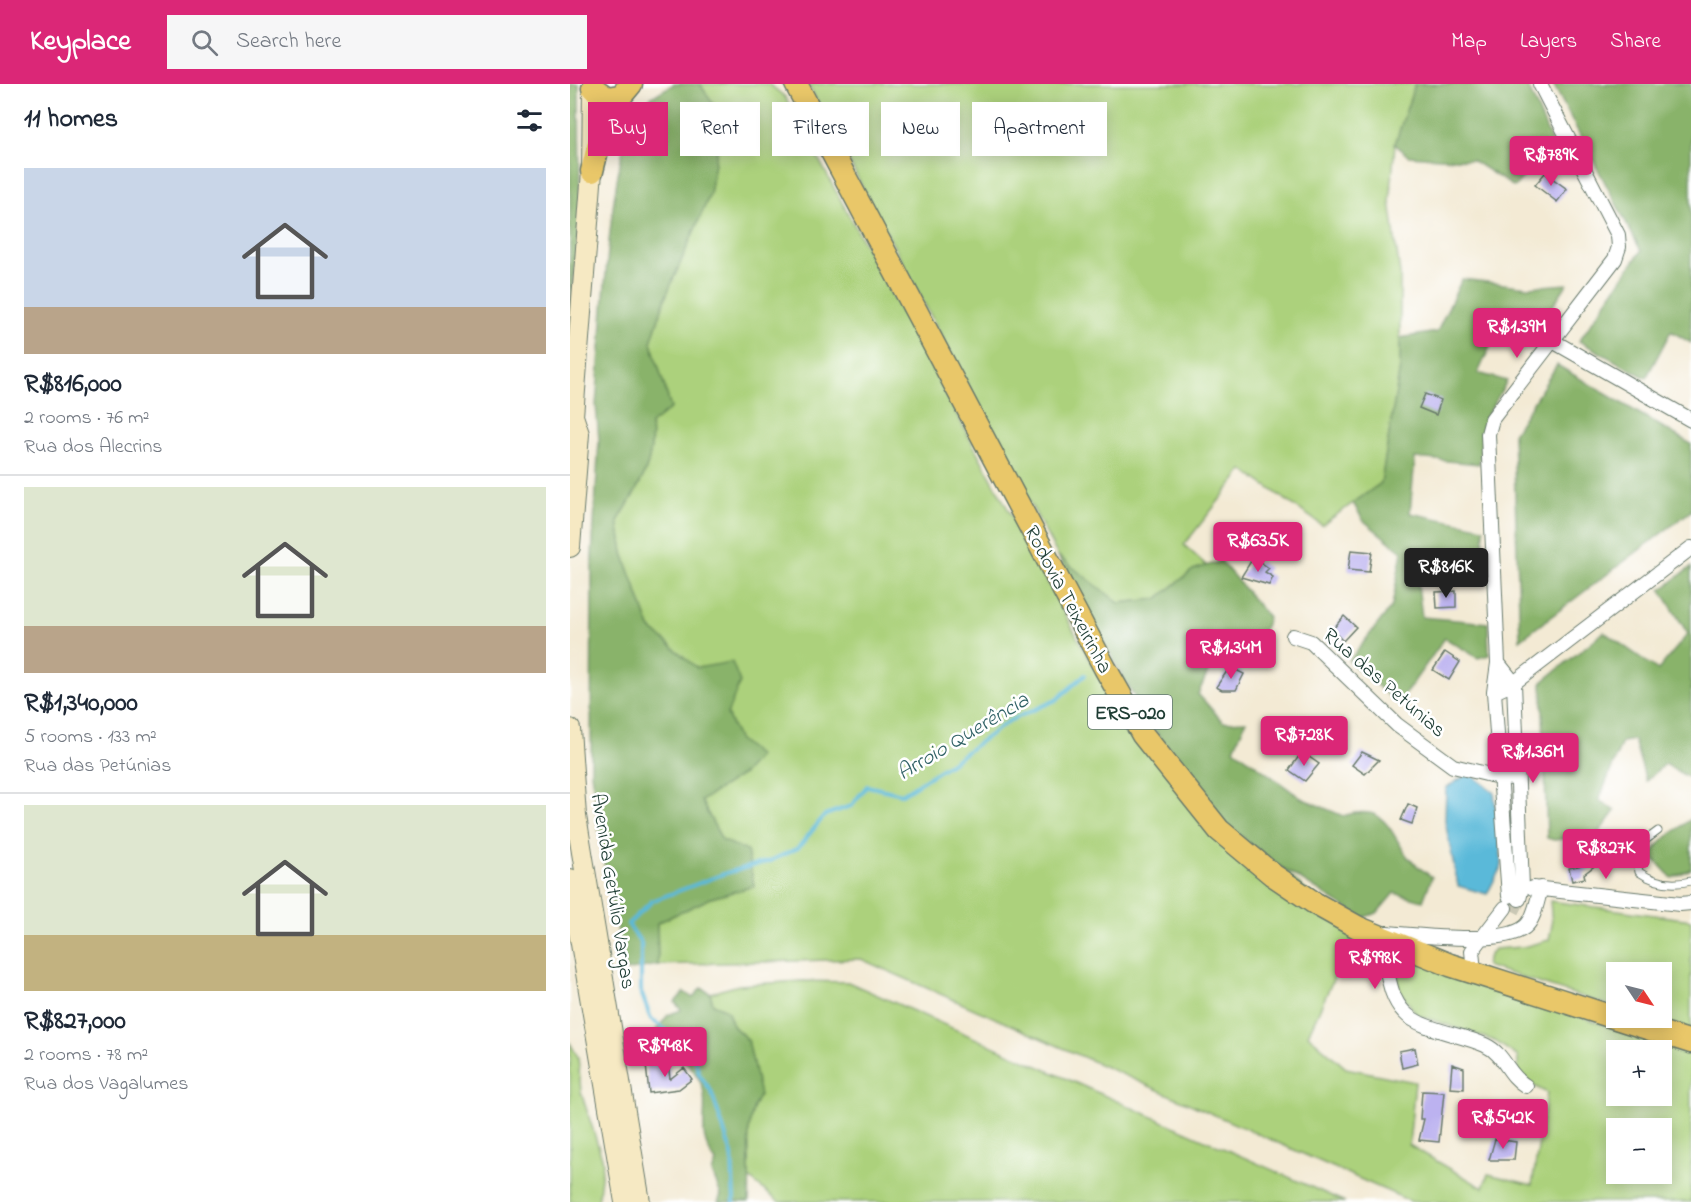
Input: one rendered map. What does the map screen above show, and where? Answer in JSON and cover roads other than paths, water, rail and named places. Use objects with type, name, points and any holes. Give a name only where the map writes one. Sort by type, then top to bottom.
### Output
[{"type":"main road","points":[[780,84],[798,102]]},
{"type":"main road","name":"Rodovia Teixeirinha","points":[[796,84],[806,102]]},
{"type":"main road","points":[[593,86],[607,98],[625,90]]},
{"type":"main road","points":[[570,547],[579,434],[572,418],[592,171],[593,86]]},
{"type":"main road","points":[[592,171],[606,114],[625,90]]},
{"type":"main road","name":"Rodovia Teixeirinha","points":[[835,156],[1105,668],[1143,735],[1228,837],[1273,875],[1316,904],[1373,934],[1450,964],[1691,1042]]},
{"type":"main road","name":"Avenida Getúlio Vargas","points":[[570,729],[576,816],[640,1202]]},
{"type":"main road","name":"Avenida Getúlio Vargas","points":[[570,879],[625,1202]]},
{"type":"street","points":[[1511,901],[1499,777],[1494,692],[1498,663],[1488,434],[1492,418],[1616,259],[1619,247],[1618,235],[1540,84]]},
{"type":"street","points":[[1551,340],[1691,420]]},
{"type":"street","points":[[1494,692],[1514,683],[1691,548]]},
{"type":"street","name":"Rua das Petúnias","points":[[1293,636],[1311,642],[1397,725],[1453,766],[1499,777],[1517,778]]},
{"type":"street","points":[[1498,663],[1514,683],[1517,778],[1511,901]]},
{"type":"street","points":[[1373,934],[1482,939],[1520,930],[1527,926],[1540,888]]},
{"type":"street","points":[[1474,971],[1472,951],[1511,901],[1540,888],[1680,904],[1691,903]]},
{"type":"street","points":[[1373,934],[1383,949],[1390,987],[1403,1011],[1412,1019],[1486,1045],[1501,1056],[1513,1078],[1526,1086]]},
{"type":"lane","points":[[1658,831],[1643,842],[1635,854],[1639,872],[1653,882],[1691,881]]},
{"type":"water","points":[[1469,773],[1494,792],[1502,865],[1487,894],[1458,886],[1445,821],[1446,788]]},
{"type":"waterway","name":"Arroio Querência","points":[[734,1202],[732,1155],[711,1091],[699,1074],[693,1051],[651,1019],[641,992],[641,943],[628,924],[652,901],[726,873],[770,861],[798,848],[825,815],[851,806],[867,786],[902,794],[951,763],[1009,721],[1056,700],[1085,675]]},
{"type":"tunnel","points":[[1513,911],[1519,899]]}]
